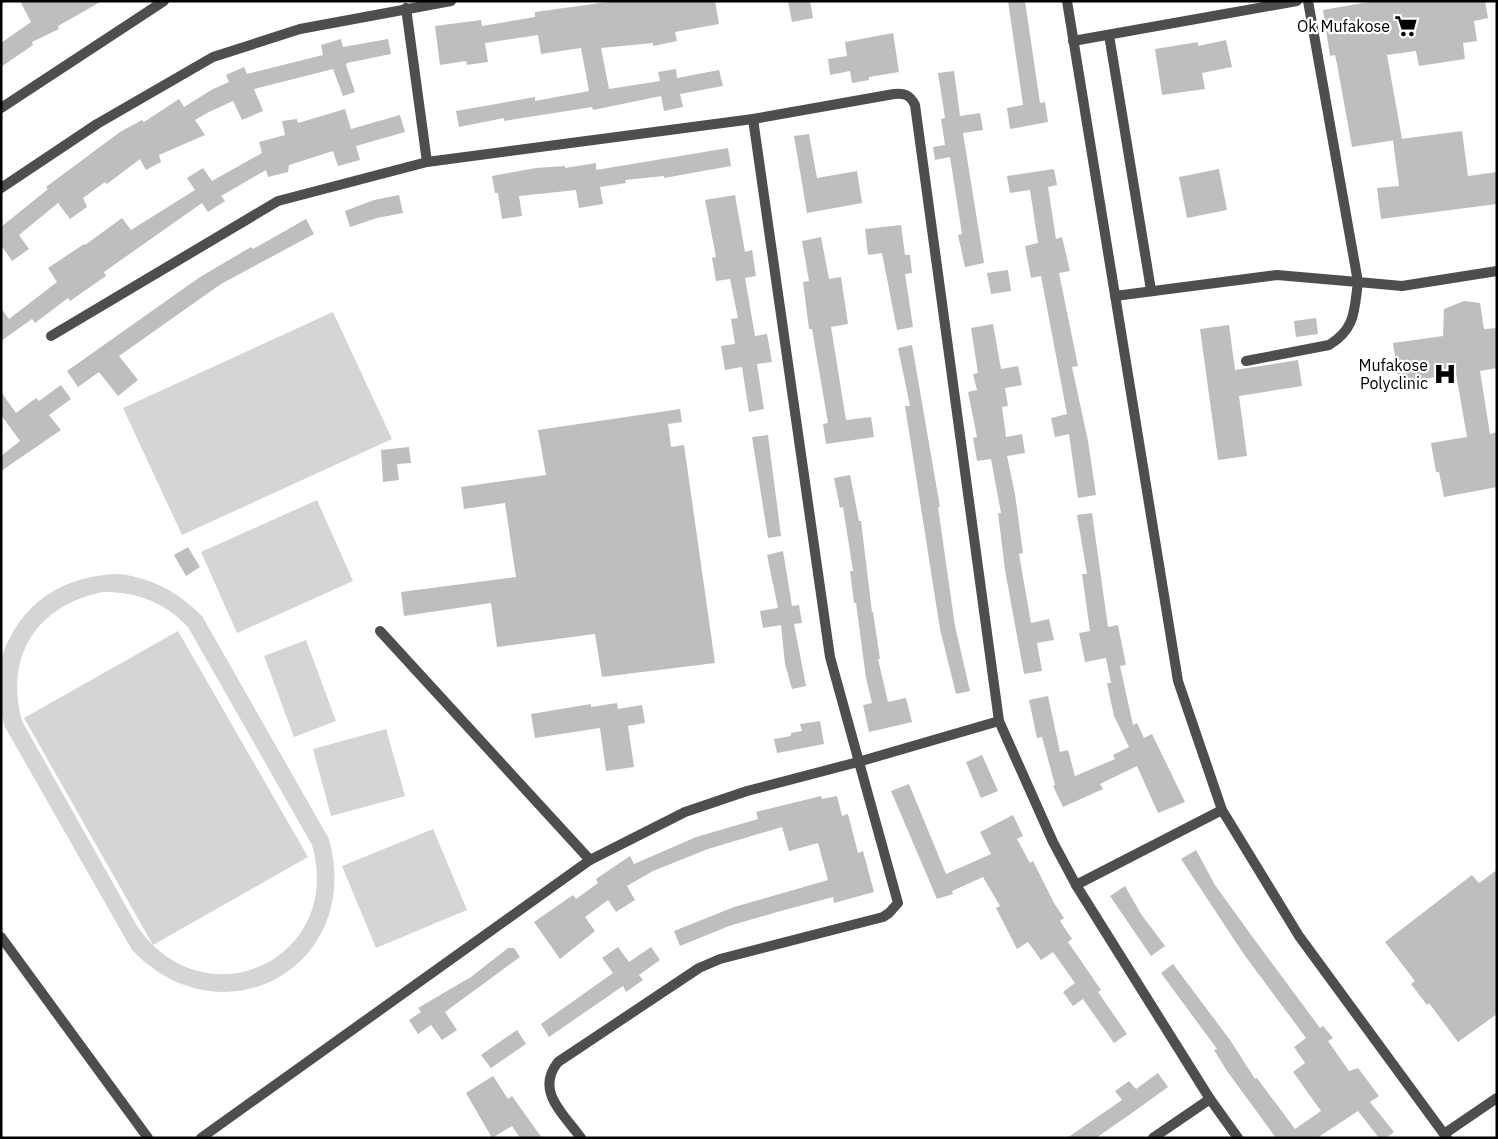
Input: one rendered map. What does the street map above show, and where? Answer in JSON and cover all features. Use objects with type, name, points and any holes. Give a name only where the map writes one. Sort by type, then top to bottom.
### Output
[{"type":"street","points":[[1,108],[164,1]]},
{"type":"street","points":[[1,188],[97,124],[213,57],[300,29],[451,1]]},
{"type":"street","points":[[1067,1],[1178,681],[1222,810],[1299,936],[1446,1136],[1497,1098]]},
{"type":"street","points":[[1073,41],[1297,1]]},
{"type":"street","points":[[1246,361],[1329,345],[1341,338],[1352,322],[1358,282],[1308,1]]},
{"type":"street","points":[[406,8],[427,162]]},
{"type":"street","points":[[1108,34],[1151,290]]},
{"type":"street","points":[[51,336],[278,201],[427,162],[753,119],[902,93],[911,97],[915,104],[999,722],[1053,842],[1076,885],[1210,1099],[1238,1138]]},
{"type":"street","points":[[580,1138],[549,1092],[548,1081],[551,1071],[558,1062],[699,968],[720,959],[883,917],[893,910],[898,903],[830,657],[753,119]]},
{"type":"street","points":[[1115,296],[1278,275],[1402,286],[1497,271]]},
{"type":"street","points":[[380,631],[590,860]]},
{"type":"street","points":[[200,1138],[590,860],[685,812],[747,791],[999,722]]},
{"type":"street","points":[[1076,885],[1222,810]]},
{"type":"street","points":[[1,937],[148,1138]]},
{"type":"street","points":[[1154,1138],[1210,1099]]},
{"type":"shaded area","points":[[333,312],[392,439],[182,535],[123,408]]},
{"type":"shaded area","points":[[317,500],[353,581],[237,633],[201,552]]},
{"type":"shaded area","points":[[120,574],[155,583],[184,600],[202,616],[329,839],[334,884],[326,923],[306,955],[278,978],[244,990],[206,991],[168,978],[132,950],[5,727],[2,708],[1,663],[3,653],[16,627],[36,603],[48,594],[75,581]],"holes":[[[103,592],[116,592],[150,600],[170,611],[188,627],[312,845],[317,886],[308,920],[289,947],[262,965],[231,974],[197,971],[165,955],[137,926],[22,721],[18,697],[18,675],[22,655],[31,637],[44,621],[60,608]]]},
{"type":"shaded area","points":[[178,631],[308,857],[153,945],[24,718]]},
{"type":"shaded area","points":[[306,640],[336,721],[294,737],[264,656]]},
{"type":"shaded area","points":[[386,729],[405,796],[331,816],[313,749]]},
{"type":"shaded area","points":[[433,829],[467,910],[376,948],[342,866]]},
{"type":"building","points":[[20,1],[102,1],[58,26],[59,29],[32,42],[33,45],[1,67],[1,43],[31,22]]},
{"type":"building","points":[[615,1],[715,1],[719,24],[675,32],[677,41],[653,46],[653,43],[601,48],[609,89],[660,81],[658,72],[676,69],[677,78],[719,70],[723,86],[680,94],[683,107],[664,111],[661,96],[593,110],[592,107],[504,121],[504,118],[459,127],[456,111],[535,97],[535,101],[589,91],[581,48],[541,54],[538,35],[485,43],[488,62],[467,65],[466,61],[440,65],[435,26],[481,20],[482,26],[535,17],[535,12]]},
{"type":"building","points":[[788,1],[810,1],[813,18],[792,22]]},
{"type":"building","points":[[1008,1],[1025,1],[1040,103],[1045,102],[1048,122],[1010,129],[1007,108],[1023,105]]},
{"type":"building","points":[[1374,1],[1485,1],[1488,18],[1474,21],[1477,41],[1463,43],[1465,59],[1419,66],[1416,51],[1387,55],[1402,139],[1352,147],[1335,55],[1330,56],[1323,10]]},
{"type":"building","points":[[893,33],[899,72],[869,77],[869,80],[852,83],[850,71],[830,75],[828,59],[847,56],[845,42]]},
{"type":"building","points":[[341,39],[343,47],[388,39],[391,54],[347,63],[355,92],[343,96],[333,69],[254,89],[263,111],[242,120],[233,101],[209,112],[195,120],[205,135],[159,155],[161,162],[146,170],[140,159],[107,184],[105,182],[83,198],[87,207],[70,219],[58,203],[19,235],[29,249],[12,261],[1,245],[1,227],[48,189],[46,187],[120,132],[142,120],[144,122],[179,99],[184,107],[213,89],[229,82],[226,75],[244,67],[247,74],[323,55],[321,45]]},
{"type":"building","points":[[1226,40],[1232,67],[1202,73],[1205,89],[1162,95],[1155,49],[1198,42],[1198,46]]},
{"type":"building","points":[[954,71],[960,116],[980,113],[983,130],[963,133],[984,263],[965,267],[958,235],[962,234],[950,157],[935,160],[933,147],[945,145],[941,119],[945,118],[938,73]]},
{"type":"building","points":[[345,109],[351,129],[400,115],[405,132],[356,146],[360,160],[338,166],[333,151],[289,165],[288,172],[268,177],[266,170],[221,196],[225,201],[208,212],[202,203],[104,272],[106,276],[70,301],[68,298],[35,323],[32,319],[1,341],[1,308],[9,319],[57,282],[48,268],[85,245],[122,218],[131,230],[195,190],[187,178],[203,168],[212,181],[262,153],[259,142],[285,135],[282,121],[297,119],[298,123]]},
{"type":"building","points":[[1462,131],[1468,176],[1497,172],[1497,204],[1381,219],[1377,188],[1399,186],[1393,140]]},
{"type":"building","points":[[809,134],[817,178],[857,171],[862,203],[807,213],[794,136]]},
{"type":"building","points":[[728,148],[731,166],[664,178],[664,176],[625,180],[626,183],[600,187],[603,204],[579,208],[576,190],[519,196],[522,216],[502,219],[498,193],[495,193],[492,176],[536,168],[565,166],[565,168],[596,163],[596,170]]},
{"type":"building","points":[[1054,169],[1057,185],[1048,187],[1056,239],[1062,237],[1070,271],[1059,273],[1078,366],[1072,367],[1088,441],[1096,495],[1078,498],[1069,434],[1055,437],[1051,418],[1067,414],[1041,276],[1031,278],[1025,246],[1038,243],[1030,190],[1010,193],[1007,176]]},
{"type":"building","points":[[1219,169],[1227,210],[1187,218],[1179,177]]},
{"type":"building","points":[[399,195],[403,213],[377,218],[350,227],[345,211],[374,200]]},
{"type":"building","points":[[735,195],[745,252],[752,250],[756,276],[745,278],[755,336],[767,334],[772,362],[757,364],[764,409],[749,412],[742,367],[725,370],[721,346],[735,344],[731,319],[738,318],[730,279],[716,281],[712,258],[716,257],[705,200]]},
{"type":"building","points":[[306,219],[314,234],[221,284],[119,356],[138,380],[118,396],[99,372],[78,387],[67,371],[200,277],[251,247],[253,249]]},
{"type":"building","points":[[901,225],[905,255],[910,255],[912,273],[905,274],[913,327],[897,330],[882,253],[868,255],[865,229]]},
{"type":"building","points":[[821,237],[829,279],[841,277],[848,324],[831,327],[846,420],[871,417],[874,437],[826,444],[823,424],[828,423],[812,329],[809,329],[803,282],[809,281],[802,241]]},
{"type":"building","points":[[1008,270],[1011,291],[991,294],[987,273]]},
{"type":"building","points":[[1464,301],[1480,303],[1484,329],[1497,328],[1497,368],[1480,371],[1490,434],[1497,432],[1497,487],[1444,497],[1439,472],[1436,472],[1431,443],[1467,437],[1456,374],[1399,383],[1393,343],[1443,336],[1444,309]]},
{"type":"building","points":[[1316,318],[1318,334],[1296,337],[1294,321]]},
{"type":"building","points":[[993,324],[1001,369],[1018,366],[1022,385],[1005,388],[1008,406],[1002,407],[1006,437],[1022,434],[1025,453],[1007,456],[1015,494],[1023,553],[1019,554],[1031,623],[1049,619],[1054,640],[1037,643],[1042,671],[1024,674],[1005,570],[998,513],[1001,513],[991,459],[977,461],[973,438],[977,437],[968,392],[977,390],[973,374],[978,373],[971,328]]},
{"type":"building","points":[[1229,325],[1235,370],[1298,360],[1302,386],[1239,396],[1247,456],[1218,460],[1200,329]]},
{"type":"building","points":[[912,345],[940,507],[938,507],[955,626],[970,691],[956,694],[940,629],[905,406],[910,406],[898,348]]},
{"type":"building","points":[[61,385],[71,399],[49,415],[61,430],[1,471],[1,456],[20,441],[1,415],[1,392],[16,413],[36,398],[39,401]]},
{"type":"building","points":[[680,409],[682,422],[668,424],[671,447],[684,445],[715,663],[602,677],[595,634],[497,647],[491,603],[404,616],[401,592],[516,577],[505,503],[464,509],[461,487],[546,475],[538,430]]},
{"type":"building","points":[[768,435],[781,536],[768,538],[752,437]]},
{"type":"building","points":[[409,447],[411,463],[397,464],[399,480],[383,482],[381,450]]},
{"type":"building","points":[[850,475],[859,521],[861,521],[872,612],[880,659],[878,659],[888,702],[906,698],[912,722],[869,732],[863,705],[872,703],[866,678],[856,603],[854,603],[850,571],[853,571],[843,507],[840,508],[834,478]]},
{"type":"building","points":[[1092,513],[1108,627],[1118,625],[1126,665],[1120,666],[1133,725],[1137,723],[1144,738],[1152,734],[1185,802],[1158,813],[1137,766],[1100,784],[1103,789],[1063,807],[1053,786],[1055,785],[1042,737],[1037,738],[1029,700],[1048,696],[1060,752],[1068,750],[1075,776],[1115,759],[1113,755],[1129,747],[1114,716],[1107,683],[1111,683],[1106,658],[1085,662],[1079,633],[1090,631],[1082,574],[1087,574],[1077,515]]},
{"type":"building","points":[[188,547],[200,567],[186,576],[174,555]]},
{"type":"building","points":[[783,551],[792,606],[799,605],[802,623],[794,624],[806,686],[792,689],[785,664],[781,625],[763,628],[760,611],[778,608],[767,555]]},
{"type":"building","points":[[617,703],[618,709],[642,705],[645,723],[628,726],[634,767],[606,771],[600,728],[535,738],[531,714],[591,704],[591,707]]},
{"type":"building","points":[[820,721],[824,744],[777,753],[774,739],[791,736],[791,733],[802,731],[800,724]]},
{"type":"building","points":[[982,755],[998,791],[981,798],[966,762]]},
{"type":"building","points":[[909,784],[946,874],[991,854],[980,832],[1013,815],[1023,836],[1017,839],[1030,863],[1033,861],[1054,903],[1064,918],[1060,921],[1072,939],[1068,942],[1101,990],[1098,992],[1127,1034],[1114,1043],[1083,999],[1073,1006],[1063,992],[1075,983],[1053,952],[1041,960],[1028,942],[1017,949],[996,908],[1000,906],[983,877],[952,891],[953,894],[937,899],[891,791]]},
{"type":"building","points":[[821,796],[822,799],[837,796],[842,816],[848,814],[858,853],[863,851],[874,892],[834,903],[833,897],[777,912],[729,926],[680,946],[674,931],[734,907],[828,880],[818,843],[789,851],[782,827],[708,849],[653,871],[627,886],[635,900],[616,912],[608,900],[585,917],[595,931],[560,959],[534,922],[573,895],[576,899],[598,883],[596,879],[630,856],[634,864],[696,837],[758,819],[756,812]]},
{"type":"building","points":[[1196,850],[1215,885],[1257,943],[1320,1028],[1323,1026],[1333,1038],[1328,1041],[1349,1071],[1358,1068],[1379,1096],[1370,1102],[1394,1132],[1386,1138],[1379,1138],[1358,1111],[1317,1138],[1276,1138],[1227,1071],[1214,1050],[1217,1049],[1161,973],[1173,964],[1230,1040],[1255,1079],[1257,1078],[1295,1129],[1321,1111],[1293,1072],[1305,1063],[1294,1047],[1306,1038],[1243,953],[1181,859]]},
{"type":"building","points":[[1497,870],[1497,1014],[1458,1042],[1429,1003],[1427,1005],[1411,984],[1415,981],[1385,942],[1472,875],[1479,883]]},
{"type":"building","points":[[1125,886],[1141,914],[1165,946],[1151,956],[1110,896]]},
{"type":"building","points":[[618,947],[629,962],[651,947],[660,960],[639,975],[643,980],[626,992],[623,986],[549,1037],[541,1024],[613,973],[602,958]]},
{"type":"building","points":[[508,948],[514,948],[520,957],[445,1012],[457,1030],[442,1040],[431,1025],[418,1034],[409,1020],[421,1012],[418,1008],[471,977]]},
{"type":"building","points":[[517,1030],[526,1044],[491,1068],[481,1055]]},
{"type":"building","points":[[1158,1073],[1168,1087],[1132,1113],[1096,1138],[1067,1138],[1122,1100],[1115,1091],[1129,1081],[1136,1089]]},
{"type":"building","points":[[493,1076],[508,1099],[512,1096],[542,1138],[520,1138],[512,1126],[492,1138],[466,1093]]},
{"type":"place","name":"Ok Mufakose","points":[[1406,26]]},
{"type":"place","name":"Mufakose Polyclinic","points":[[1445,374]]}]
